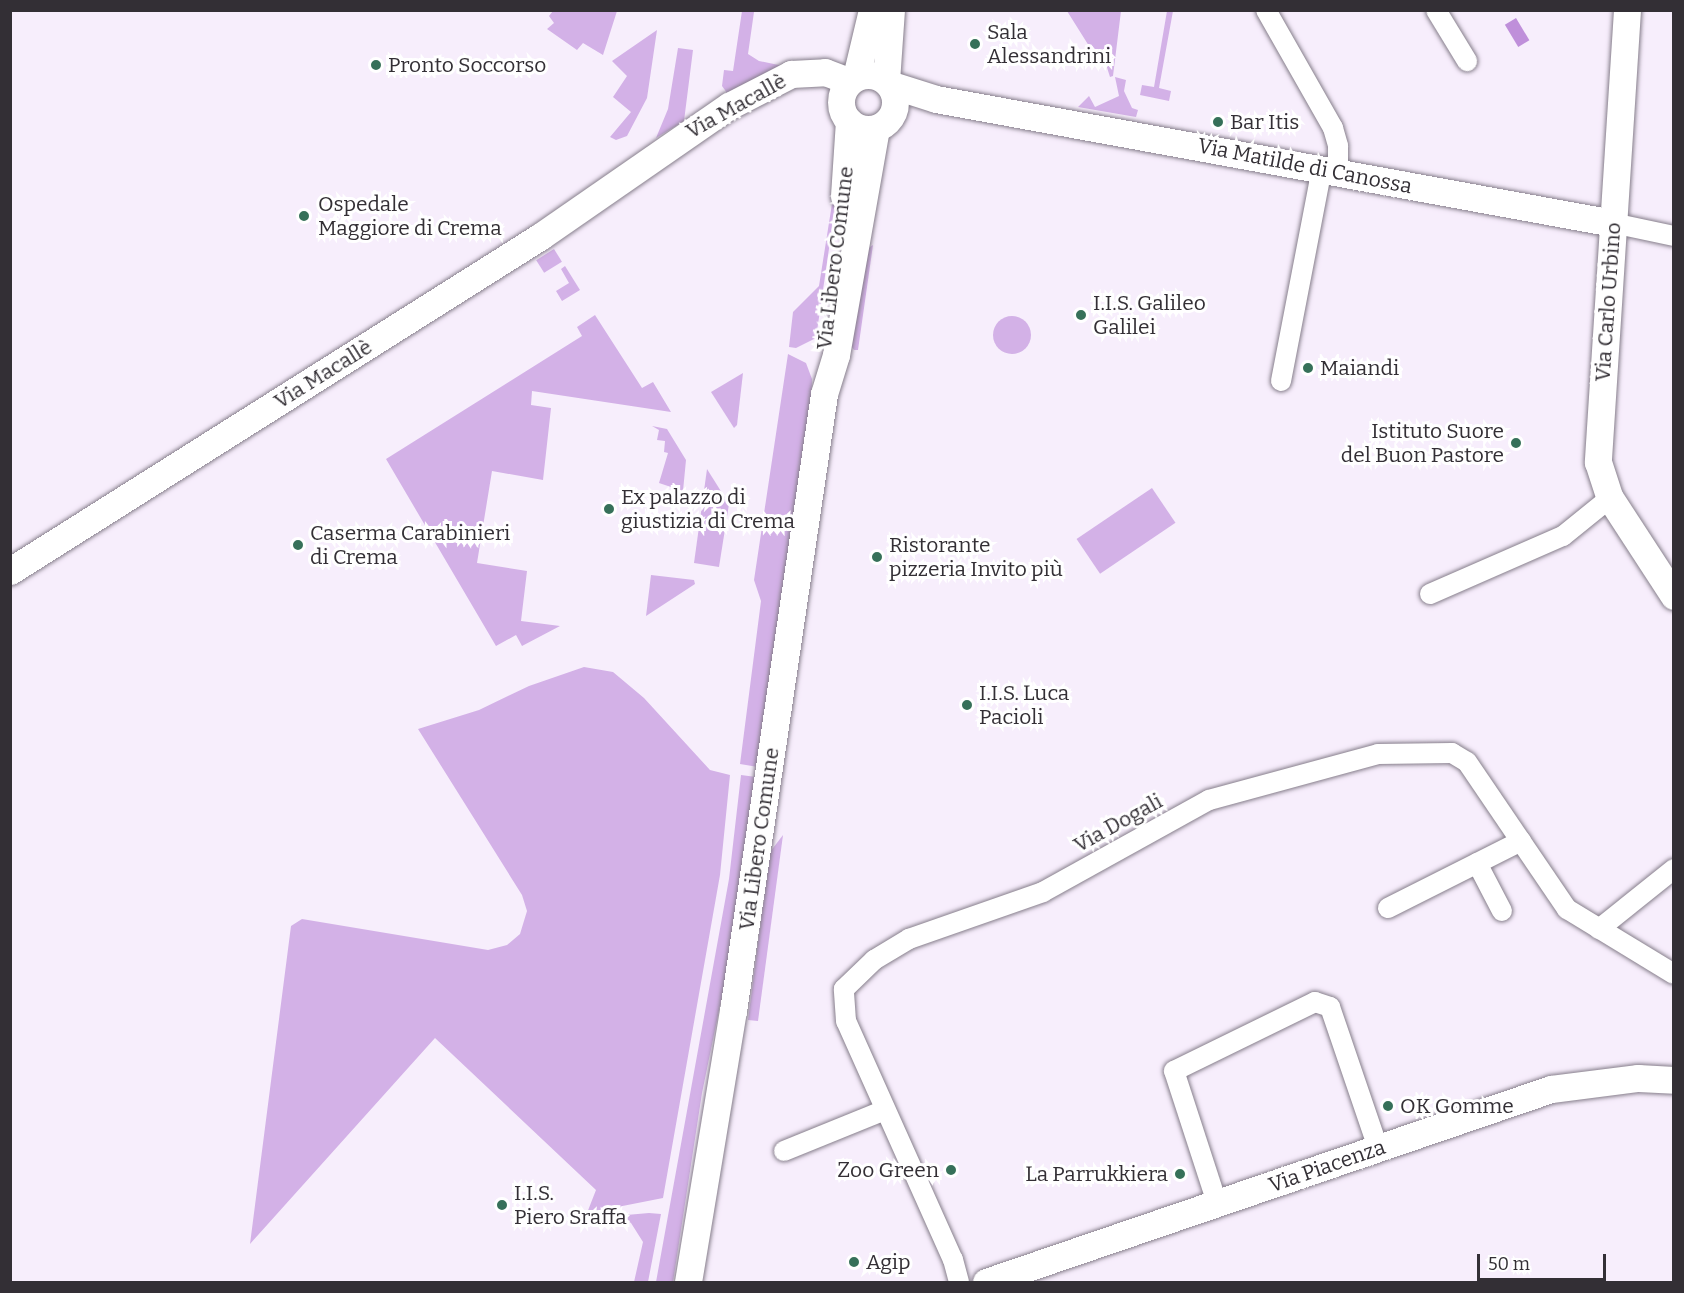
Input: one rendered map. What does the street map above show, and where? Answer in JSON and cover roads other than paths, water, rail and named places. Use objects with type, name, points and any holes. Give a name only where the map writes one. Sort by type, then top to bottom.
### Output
[{"type":"street","points":[[1266,10],[1333,128],[1338,146],[1330,171],[1281,381]]},
{"type":"street","points":[[1436,10],[1467,61]]},
{"type":"street","name":"Via Carlo Urbino","points":[[1627,10],[1598,462],[1610,498],[1669,580]]},
{"type":"street","name":"Via Libero Comune","points":[[890,14],[890,91]]},
{"type":"street","name":"Via Libero Comune","points":[[824,394],[823,354],[848,167],[849,94],[890,14]]},
{"type":"street","name":"Via Macallè","points":[[10,570],[633,175],[678,138],[769,83],[806,71],[837,75],[849,94]]},
{"type":"street","points":[[873,75],[890,91],[888,121],[876,128],[861,128],[849,94],[873,75]]},
{"type":"street","name":"Via Matilde di Canossa","points":[[890,91],[1674,236]]},
{"type":"street","name":"Via Libero Comune","points":[[688,1282],[733,1011],[824,394],[836,355],[876,128]]},
{"type":"street","points":[[1430,594],[1563,536],[1610,498]]},
{"type":"street","name":"Via Dogali","points":[[958,1282],[953,1260],[885,1110],[843,1006],[844,989],[856,974],[932,929],[1044,892],[1209,800],[1378,754],[1452,753],[1467,762],[1567,909],[1674,974]]},
{"type":"street","points":[[1388,908],[1521,841]]},
{"type":"street","points":[[1477,863],[1502,911]]},
{"type":"street","points":[[1599,929],[1674,869]]},
{"type":"street","points":[[1217,1203],[1174,1071],[1316,1002],[1330,1007],[1378,1148]]},
{"type":"street","name":"Via Piacenza","points":[[986,1282],[1551,1089],[1638,1078],[1674,1080]]},
{"type":"street","points":[[784,1151],[885,1110]]},
{"type":"place","name":"Sala Alessandrini","points":[[975,44]]},
{"type":"place","name":"Pronto Soccorso","points":[[376,65]]},
{"type":"place","name":"Bar Itis","points":[[1218,122]]},
{"type":"place","name":"Ospedale Maggiore di Crema","points":[[304,216]]},
{"type":"place","name":"I.I.S. Galileo Galilei","points":[[1081,315]]},
{"type":"place","name":"Maiandi","points":[[1308,368]]},
{"type":"place","name":"Istituto Suore del Buon Pastore","points":[[1516,443]]},
{"type":"place","name":"Ex palazzo di giustizia di Crema","points":[[609,509]]},
{"type":"place","name":"Caserma Carabinieri di Crema","points":[[298,545]]},
{"type":"place","name":"Ristorante pizzeria Invito più","points":[[877,557]]},
{"type":"place","name":"I.I.S. Luca Pacioli","points":[[967,705]]},
{"type":"place","name":"OK Gomme","points":[[1388,1106]]},
{"type":"place","name":"Zoo Green","points":[[951,1170]]},
{"type":"place","name":"La Parrukkiera","points":[[1180,1174]]},
{"type":"place","name":"I.I.S. Piero Sraffa","points":[[502,1205]]},
{"type":"place","name":"Agip","points":[[854,1262]]}]
